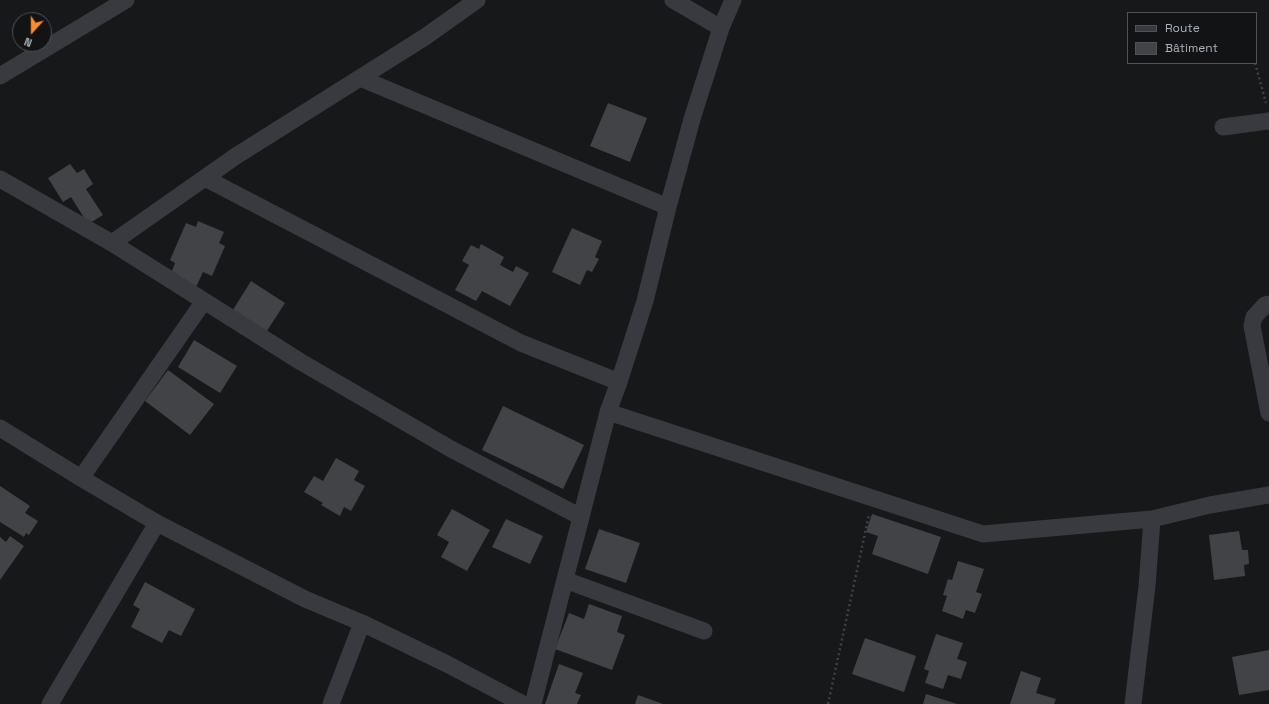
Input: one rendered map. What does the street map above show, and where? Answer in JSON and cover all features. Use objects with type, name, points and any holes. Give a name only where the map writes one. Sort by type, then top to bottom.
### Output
[{"type":"street","points":[[0,76],[126,0]]},
{"type":"street","points":[[112,243],[236,156],[425,37],[477,0]]},
{"type":"street","points":[[673,0],[721,28]]},
{"type":"street","points":[[533,704],[608,412],[620,382],[645,301],[668,207],[692,119],[721,28],[733,0]]},
{"type":"street","points":[[360,78],[668,207]]},
{"type":"street","points":[[1223,127],[1268,114]]},
{"type":"street","points":[[204,178],[521,343],[620,382]]},
{"type":"street","points":[[0,179],[112,243],[301,362],[451,450],[581,517]]},
{"type":"street","points":[[81,478],[204,301]]},
{"type":"street","points":[[1269,304],[1265,304],[1254,317],[1252,326],[1269,413]]},
{"type":"street","points":[[608,412],[983,534],[1152,519],[1210,505],[1269,495]]},
{"type":"street","points":[[0,428],[157,523],[305,599],[362,623],[447,664],[514,702]]},
{"type":"street","points":[[1133,704],[1147,586],[1152,519]]},
{"type":"street","points":[[50,704],[157,523]]},
{"type":"street","points":[[565,580],[704,631]]},
{"type":"street","points":[[331,704],[362,623]]},
{"type":"path","points":[[1255,64],[1268,114]]},
{"type":"path","points":[[828,704],[873,498]]},
{"type":"building","points":[[608,103],[647,118],[630,162],[590,146]]},
{"type":"building","points":[[70,164],[77,173],[84,169],[93,184],[86,189],[103,215],[88,224],[71,197],[63,202],[48,178]]},
{"type":"building","points":[[198,221],[224,232],[219,243],[225,246],[212,276],[203,272],[196,287],[170,276],[175,263],[170,260],[186,223],[196,227]]},
{"type":"building","points":[[572,228],[602,241],[595,257],[599,259],[592,272],[587,270],[580,285],[552,272]]},
{"type":"building","points":[[481,244],[504,257],[500,265],[513,272],[516,266],[529,273],[510,306],[482,291],[476,301],[455,290],[469,265],[462,261],[471,245],[479,249]]},
{"type":"building","points":[[251,281],[285,303],[265,334],[231,313]]},
{"type":"building","points":[[194,340],[237,366],[220,393],[178,367]]},
{"type":"building","points":[[168,370],[214,404],[190,435],[145,401]]},
{"type":"building","points":[[503,406],[584,445],[563,489],[482,450]]},
{"type":"building","points":[[336,458],[359,471],[354,480],[365,486],[351,511],[344,507],[340,516],[321,505],[323,503],[304,492],[314,476],[323,481]]},
{"type":"building","points":[[0,486],[30,506],[25,513],[38,521],[29,535],[26,533],[24,537],[0,522]]},
{"type":"building","points":[[452,509],[490,530],[467,571],[441,557],[449,542],[437,535]]},
{"type":"building","points":[[872,514],[941,537],[928,574],[872,554],[878,536],[866,532]]},
{"type":"building","points":[[506,519],[543,536],[530,564],[492,547]]},
{"type":"building","points":[[599,529],[640,543],[626,583],[585,569]]},
{"type":"building","points":[[1239,531],[1242,550],[1248,550],[1249,564],[1244,565],[1245,576],[1214,580],[1209,535]]},
{"type":"building","points":[[10,536],[24,546],[0,580],[0,537],[6,542]]},
{"type":"building","points":[[958,561],[984,569],[976,592],[982,594],[975,613],[966,610],[963,619],[942,611],[947,596],[943,595],[948,579],[952,580]]},
{"type":"building","points":[[145,582],[195,609],[181,636],[169,630],[162,643],[131,627],[140,609],[133,605]]},
{"type":"building","points":[[589,604],[622,616],[617,632],[625,635],[612,670],[555,649],[569,613],[584,619]]},
{"type":"building","points":[[936,634],[963,643],[957,659],[967,662],[961,679],[948,675],[943,689],[925,683],[929,671],[924,669]]},
{"type":"building","points":[[865,638],[916,656],[904,692],[852,674]]},
{"type":"building","points":[[1269,650],[1269,690],[1239,695],[1232,657]]},
{"type":"building","points":[[559,664],[583,673],[575,693],[581,695],[577,704],[545,704]]},
{"type":"building","points":[[1021,671],[1041,678],[1036,693],[1056,699],[1054,704],[1010,704]]},
{"type":"building","points":[[926,694],[957,704],[923,704]]},
{"type":"building","points":[[638,695],[663,704],[635,704]]}]
